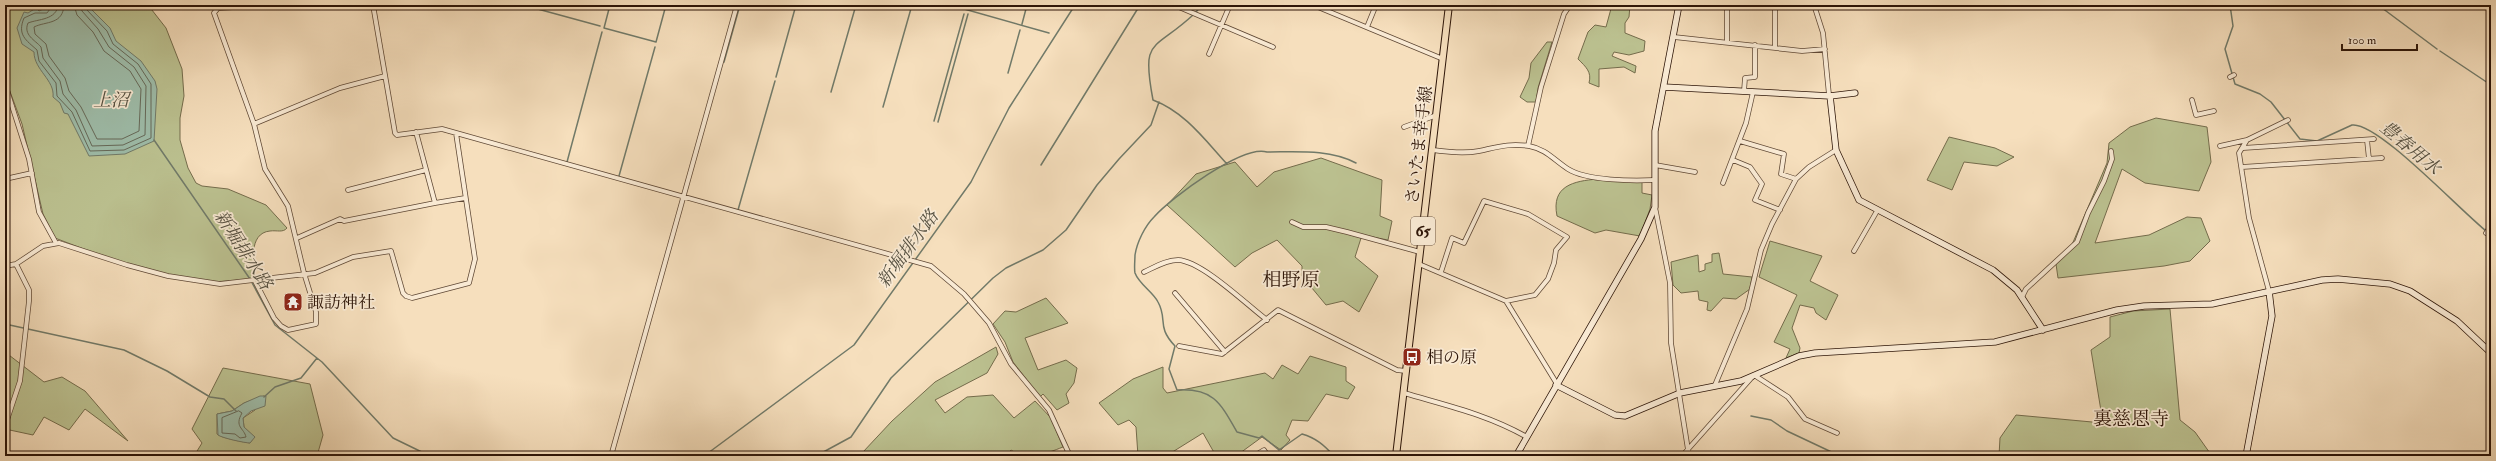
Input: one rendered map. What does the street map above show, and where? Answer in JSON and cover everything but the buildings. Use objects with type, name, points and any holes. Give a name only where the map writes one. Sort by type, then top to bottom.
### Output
[{"type":"main road","name":"さいたま幸手線","points":[[1396,456],[1449,5]]},
{"type":"street","points":[[255,281],[274,318],[281,326],[288,330],[300,326],[313,326],[317,321],[316,312],[304,273],[297,238],[288,206],[265,169],[254,124],[214,13],[218,8],[274,5]]},
{"type":"street","points":[[373,5],[395,133],[397,135],[434,129],[456,133],[931,266],[964,294],[989,323],[1011,364],[1050,410],[1070,456]]},
{"type":"street","points":[[611,456],[737,5]]},
{"type":"street","points":[[1174,5],[1273,47]]},
{"type":"street","points":[[1209,54],[1230,5]]},
{"type":"street","points":[[1313,5],[1443,59]]},
{"type":"street","points":[[1367,27],[1376,5]]},
{"type":"street","points":[[1528,146],[1541,86],[1564,14],[1570,5]]},
{"type":"street","points":[[1679,5],[1655,131],[1655,208],[1659,218],[1670,284],[1671,343],[1689,456]]},
{"type":"street","points":[[1727,5],[1727,42]]},
{"type":"street","points":[[1775,5],[1775,47]]},
{"type":"street","points":[[1814,5],[1825,49],[1836,150],[1859,200],[1877,211],[1993,270],[2009,282],[2022,297],[2042,330]]},
{"type":"street","points":[[1674,37],[1802,51],[1825,49]]},
{"type":"street","points":[[1744,91],[1745,78],[1755,77],[1756,45]]},
{"type":"street","points":[[254,124],[340,88],[385,76]]},
{"type":"street","points":[[5,84],[20,124],[32,173],[39,212],[56,243]]},
{"type":"street","points":[[1664,87],[1830,96],[1854,93]]},
{"type":"street","points":[[1723,183],[1740,140],[1753,92]]},
{"type":"street","points":[[2192,100],[2196,115],[2214,112]]},
{"type":"street","points":[[1404,127],[1437,115]]},
{"type":"street","points":[[2220,146],[2247,140],[2288,120]]},
{"type":"street","points":[[416,132],[435,203]]},
{"type":"street","points":[[5,266],[16,264],[43,246],[56,243],[116,262],[187,279],[220,284],[255,281],[304,273],[315,273],[353,257],[391,251],[403,292],[406,296],[412,298],[469,283],[475,259],[456,133]]},
{"type":"street","points":[[2243,148],[2374,139]]},
{"type":"street","points":[[1740,140],[1784,154],[1781,174],[1796,179]]},
{"type":"street","points":[[2246,456],[2272,316],[2269,291],[2250,218],[2239,153],[2247,140]]},
{"type":"street","points":[[2367,140],[2368,159]]},
{"type":"street","points":[[1433,150],[1466,152],[1504,144],[1528,146],[1546,151],[1568,169],[1578,174],[1624,180],[1655,180]]},
{"type":"street","points":[[1715,385],[1747,310],[1760,250],[1780,210],[1796,179],[1809,167],[1836,150]]},
{"type":"street","points":[[2022,297],[2032,284],[2077,242],[2088,213],[2104,181],[2112,159],[2111,151]]},
{"type":"street","points":[[2242,167],[2382,158]]},
{"type":"street","points":[[1733,160],[1750,167],[1762,184],[1755,200],[1780,210]]},
{"type":"street","points":[[1655,166],[1695,172]]},
{"type":"street","points":[[348,190],[426,170]]},
{"type":"street","points":[[5,177],[32,173]]},
{"type":"street","points":[[297,238],[340,219],[344,221],[466,198]]},
{"type":"street","points":[[1441,272],[1452,238],[1464,243],[1484,201],[1528,214],[1567,237],[1556,250],[1548,279],[1535,295],[1506,301]]},
{"type":"street","points":[[1516,456],[1556,384],[1641,239],[1655,208]]},
{"type":"street","points":[[1854,252],[1877,211]]},
{"type":"street","points":[[1292,222],[1310,228],[1326,227],[1420,252]]},
{"type":"street","points":[[1144,272],[1162,263],[1178,260],[1196,264],[1267,320]]},
{"type":"street","points":[[5,426],[20,381],[29,301],[29,290],[16,264]]},
{"type":"street","points":[[1419,264],[1441,272],[1506,301],[1556,384],[1615,415],[1625,416],[1680,393],[1741,381],[1799,356],[1815,353],[1995,342],[2136,307],[2212,304],[2329,279],[2398,286],[2442,310],[2491,353]]},
{"type":"street","points":[[1175,293],[1225,352]]},
{"type":"street","points":[[1179,346],[1222,354],[1278,310],[1397,370],[1406,372]]},
{"type":"street","points":[[1754,375],[1788,397],[1805,419],[1837,433]]},
{"type":"street","points":[[1682,456],[1754,375]]},
{"type":"street","points":[[1404,393],[1481,414],[1527,437]]},
{"type":"street","points":[[1254,456],[1264,450],[1268,456]]},
{"type":"green space","points":[[5,5],[148,5],[166,28],[182,69],[184,96],[180,118],[180,140],[188,168],[196,183],[202,186],[228,189],[266,205],[287,228],[282,231],[270,231],[263,233],[258,237],[255,243],[253,258],[256,279],[212,282],[171,275],[115,261],[55,238],[43,214],[22,124],[5,78]]},
{"type":"green space","points":[[1612,5],[1630,5],[1629,17],[1625,23],[1625,33],[1645,41],[1644,51],[1629,55],[1614,52],[1612,56],[1636,66],[1635,73],[1624,67],[1599,69],[1599,87],[1589,83],[1589,73],[1586,67],[1578,59],[1588,32],[1595,25],[1606,27]]},
{"type":"green space","points":[[1547,42],[1552,42],[1538,88],[1536,102],[1527,102],[1520,97],[1529,78],[1531,63]]},
{"type":"green space","points":[[2156,118],[2207,127],[2211,162],[2199,191],[2145,183],[2122,169],[2095,243],[2149,235],[2187,217],[2201,218],[2210,241],[2190,261],[2164,266],[2058,278],[2056,264],[2071,247],[2107,163],[2109,143],[2130,127]]},
{"type":"green space","points":[[1949,137],[1995,148],[2014,157],[1997,166],[1964,162],[1952,190],[1927,180]]},
{"type":"green space","points":[[1321,158],[1382,180],[1380,216],[1392,221],[1388,240],[1362,235],[1355,257],[1378,276],[1359,312],[1343,301],[1326,305],[1302,276],[1302,266],[1277,240],[1252,253],[1235,267],[1167,205],[1196,174],[1235,162],[1257,187],[1274,172]]},
{"type":"green space","points":[[1598,179],[1642,182],[1642,193],[1652,195],[1650,209],[1640,236],[1606,230],[1595,233],[1557,216],[1557,198],[1566,187],[1580,181]]},
{"type":"green space","points":[[1770,241],[1822,256],[1810,281],[1838,295],[1826,320],[1816,313],[1814,308],[1800,305],[1792,328],[1800,348],[1799,353],[1786,358],[1790,349],[1774,342],[1797,295],[1759,277]]},
{"type":"green space","points":[[1719,253],[1723,274],[1752,277],[1750,289],[1736,299],[1723,298],[1711,311],[1707,310],[1708,302],[1699,300],[1698,291],[1681,293],[1673,285],[1671,262],[1698,255],[1699,272],[1705,270],[1705,264],[1712,262],[1712,254]]},
{"type":"green space","points":[[1046,298],[1068,323],[1025,338],[1038,370],[1066,360],[1077,368],[1074,383],[1066,394],[1069,403],[1057,410],[1043,394],[1040,397],[1013,362],[1005,342],[993,324],[1005,311],[1016,312]]},
{"type":"green space","points":[[2170,309],[2180,420],[2195,432],[2212,456],[1999,456],[2000,438],[2016,415],[2103,423],[2091,350],[2110,337],[2110,317],[2133,311]]},
{"type":"green space","points":[[996,347],[998,354],[987,373],[935,400],[945,413],[967,397],[993,395],[1014,418],[1035,401],[1051,418],[1063,447],[1043,454],[1030,456],[1011,450],[1005,456],[864,456],[863,452],[892,421],[935,382]]},
{"type":"green space","points":[[5,352],[44,382],[62,377],[85,391],[128,441],[85,409],[69,430],[44,417],[33,435],[5,429]]},
{"type":"green space","points":[[1310,356],[1346,367],[1346,381],[1355,387],[1348,399],[1326,394],[1308,421],[1292,420],[1286,435],[1290,440],[1281,450],[1262,437],[1236,456],[1216,456],[1203,433],[1166,456],[1138,456],[1136,427],[1129,420],[1118,425],[1099,403],[1133,379],[1163,367],[1163,388],[1167,393],[1265,373],[1273,379],[1282,365],[1298,374]]},
{"type":"green space","points":[[223,368],[310,384],[323,435],[317,456],[194,456],[202,443],[192,429]],"holes":[[[264,396],[255,410],[243,418],[244,427],[249,432],[252,440],[250,443],[217,434],[217,414],[232,411],[244,403]]]},
{"type":"water","name":"上沼","points":[[52,5],[89,7],[110,28],[116,41],[141,61],[155,81],[157,89],[154,141],[125,154],[89,156],[68,114],[64,113],[60,103],[53,97],[51,85],[37,64],[34,52],[22,44],[17,28],[24,12],[28,13],[36,8],[39,11]]},
{"type":"water","points":[[260,396],[266,396],[265,406],[251,411],[243,418],[244,427],[255,437],[250,443],[224,438],[218,435],[217,414],[232,411],[244,403]]},
{"type":"waterway","name":"上沼","points":[[33,5],[37,9]]},
{"type":"waterway","points":[[523,5],[600,26]]},
{"type":"waterway","points":[[610,5],[604,28],[656,42],[666,5]]},
{"type":"waterway","points":[[724,62],[740,5]]},
{"type":"waterway","points":[[776,77],[796,5]]},
{"type":"waterway","points":[[831,92],[856,5]]},
{"type":"waterway","points":[[883,107],[912,5]]},
{"type":"waterway","points":[[950,5],[1049,33]]},
{"type":"waterway","points":[[1022,24],[1027,5]]},
{"type":"waterway","name":"新堀排水路","points":[[704,456],[854,345],[971,182],[1009,108],[1075,5]]},
{"type":"waterway","points":[[1041,165],[1140,5]]},
{"type":"waterway","points":[[1196,12],[1202,5]]},
{"type":"waterway","name":"豊春用水","points":[[2230,5],[2233,26],[2225,49],[2235,84],[2260,94],[2271,102],[2300,139],[2317,141],[2352,125],[2364,128],[2381,138],[2422,171],[2491,235]]},
{"type":"waterway","points":[[2378,5],[2437,49]]},
{"type":"waterway","points":[[934,121],[964,14]]},
{"type":"waterway","points":[[938,122],[968,14]]},
{"type":"waterway","points":[[1193,15],[1160,42],[1150,55],[1149,65],[1153,100],[1164,105],[1185,119],[1227,164]]},
{"type":"waterway","points":[[1008,73],[1020,30]]},
{"type":"waterway","points":[[567,162],[602,32]]},
{"type":"waterway","points":[[619,176],[655,47]]},
{"type":"waterway","points":[[2440,51],[2491,85]]},
{"type":"waterway","points":[[738,210],[775,81]]},
{"type":"waterway","points":[[816,456],[851,437],[891,378],[993,278],[1006,268],[1043,250],[1066,230],[1097,185],[1151,125],[1159,102]]},
{"type":"waterway","name":"新堀排水路","points":[[154,140],[250,279],[275,325],[322,362],[393,438],[430,456]]},
{"type":"waterway","points":[[1334,456],[1320,442],[1302,434],[1279,450],[1262,436],[1259,438],[1237,432],[1226,412],[1207,394],[1189,390],[1177,390],[1169,369],[1175,346],[1169,339],[1164,328],[1161,308],[1158,302],[1135,273],[1135,255],[1145,230],[1163,208],[1208,174],[1242,156],[1256,152],[1313,152],[1335,155],[1356,163]]},
{"type":"waterway","points":[[5,324],[124,350],[167,371],[210,397],[224,399],[236,411]]},
{"type":"waterway","points":[[264,397],[275,387],[301,378],[317,358]]},
{"type":"waterway","points":[[1751,416],[1771,420],[1787,431],[1840,456]]},
{"type":"place","name":"諏訪神社","points":[[293,302]]},
{"type":"place","name":"相の原","points":[[1412,357]]},
{"type":"district","name":"相野原","points":[[1291,280]]},
{"type":"district","name":"裏慈恩寺","points":[[2131,419]]}]
